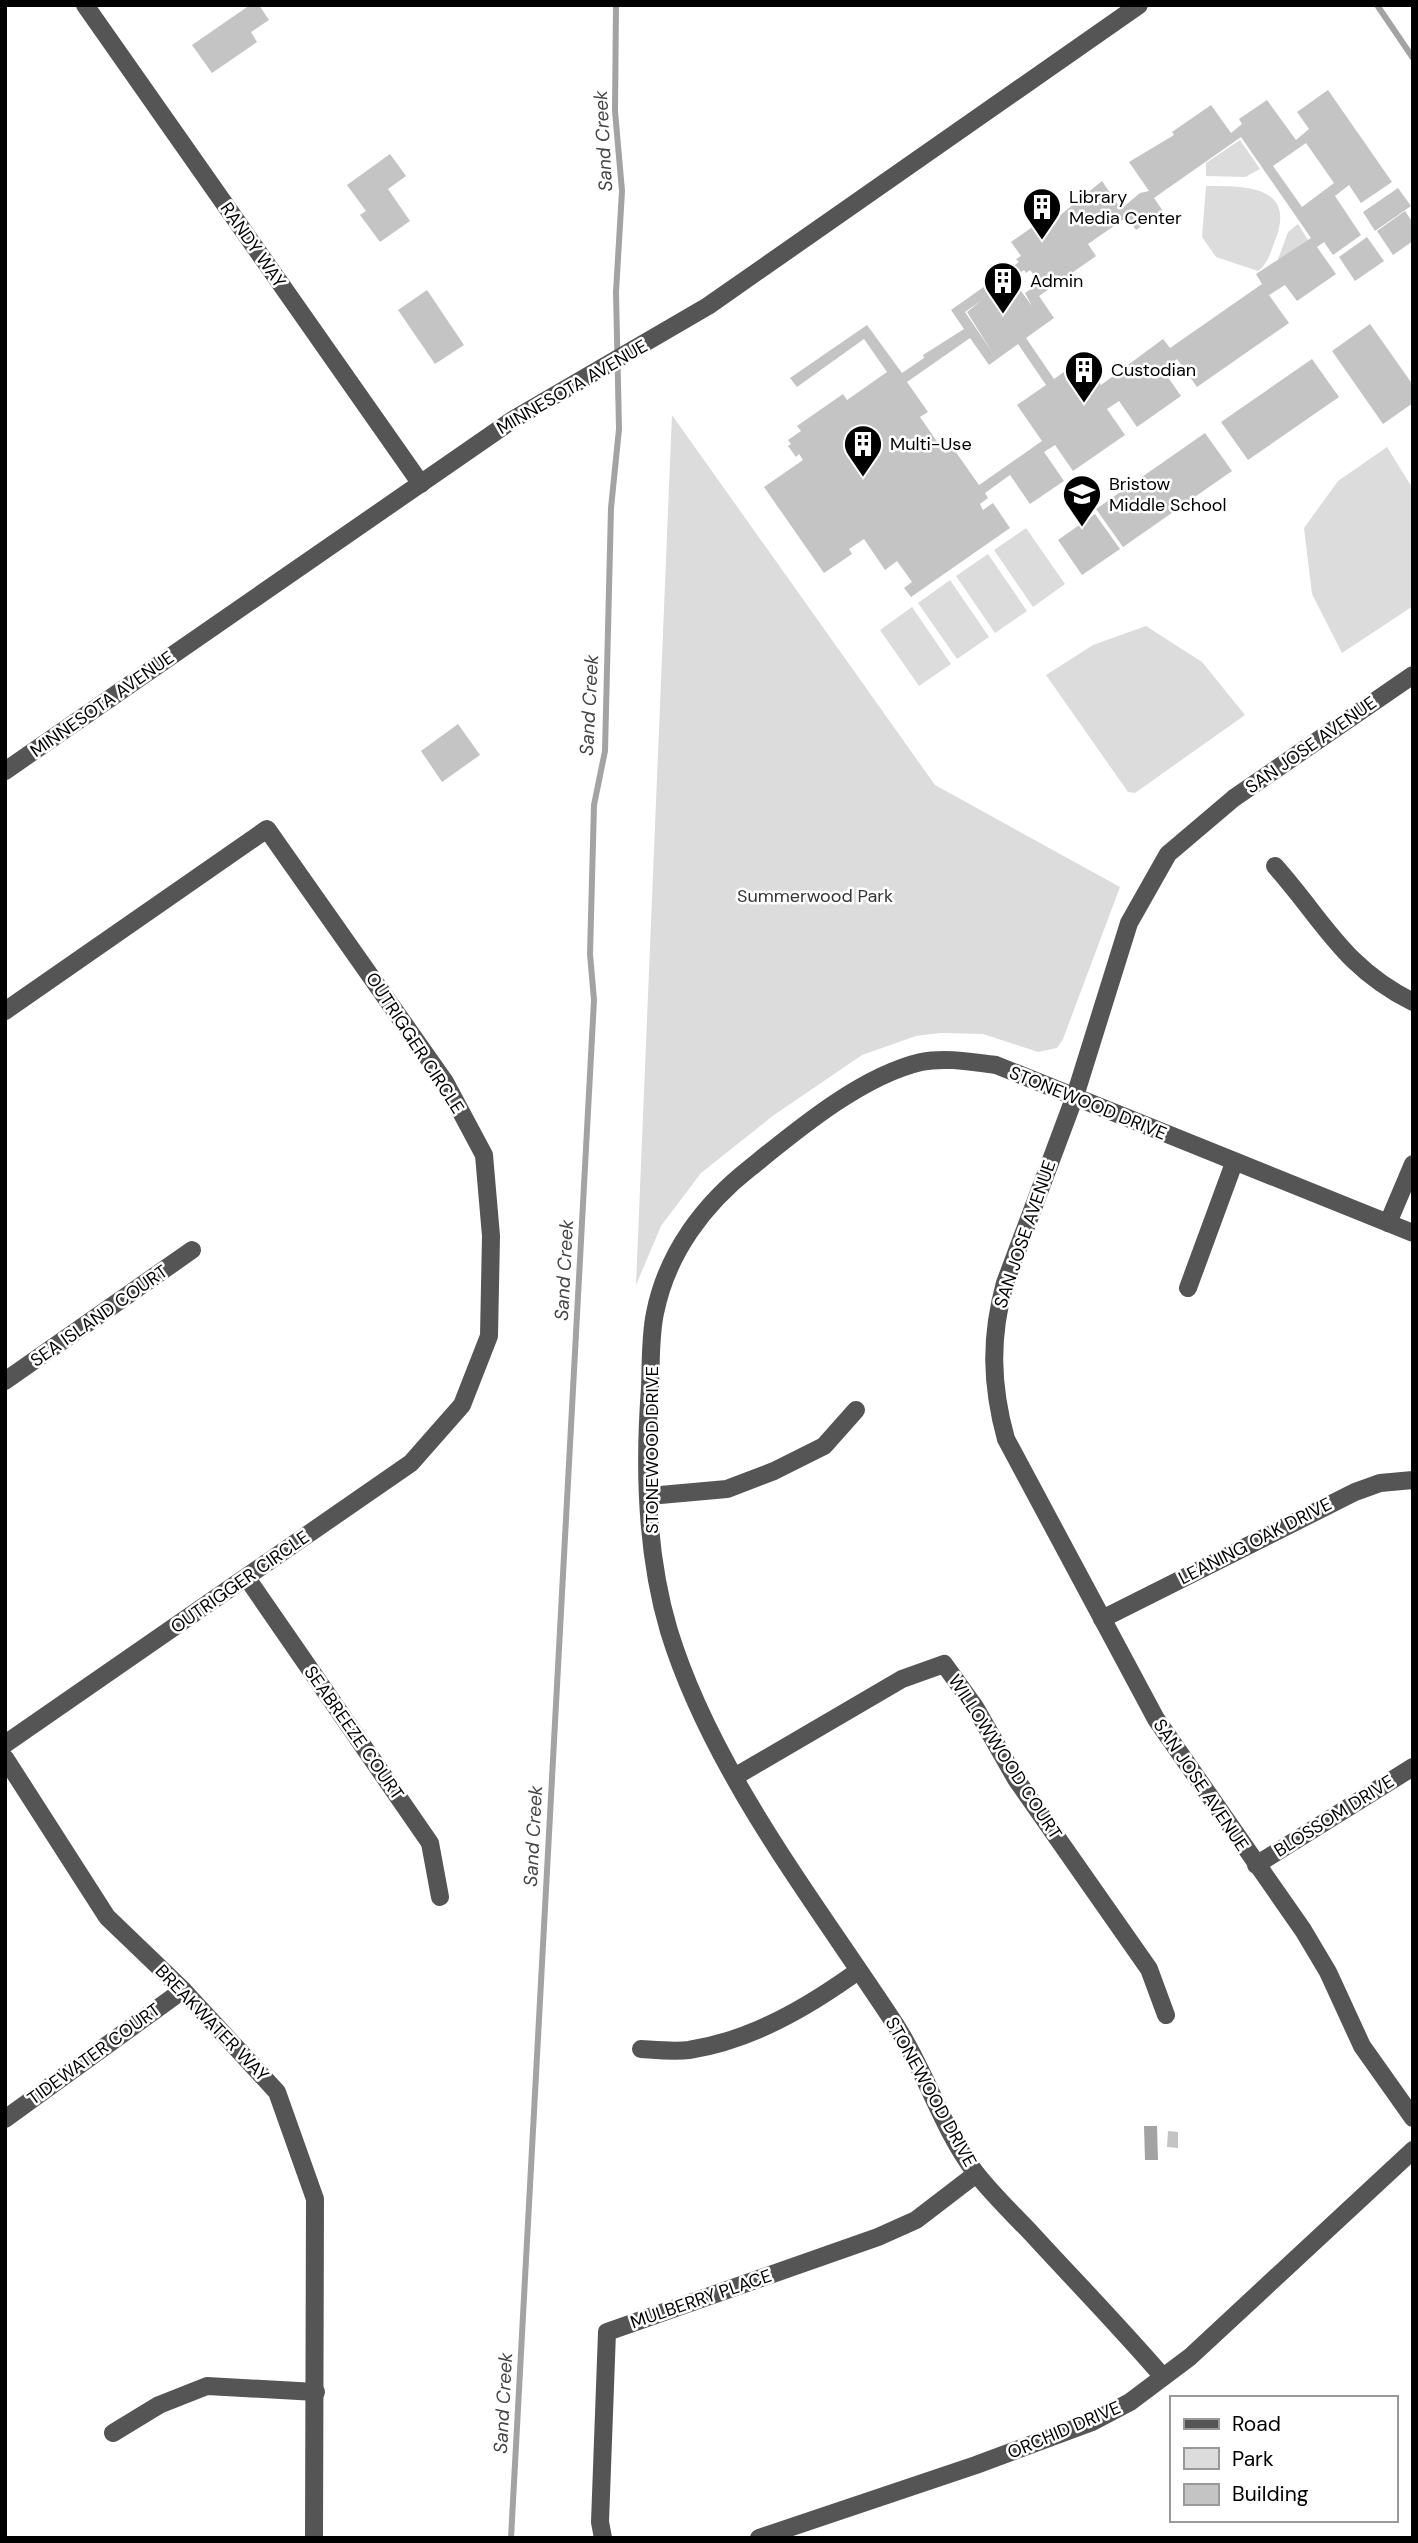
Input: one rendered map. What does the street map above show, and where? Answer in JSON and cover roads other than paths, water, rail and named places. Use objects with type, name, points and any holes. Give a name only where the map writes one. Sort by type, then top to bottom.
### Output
[{"type":"street","name":"MINNESOTA AVENUE","points":[[5,771],[514,419],[708,306],[1139,5]]},
{"type":"street","name":"RANDY WAY","points":[[91,8],[421,484]]},
{"type":"street","name":"SAN JOSE AVENUE","points":[[1413,675],[1234,799],[1168,854],[1129,923],[1075,1096],[1005,1283],[997,1312],[992,1356],[996,1401],[1006,1439],[1156,1719],[1303,1930],[1328,1972],[1362,2046],[1413,2118]]},
{"type":"street","name":"OUTRIGGER CIRCLE","points":[[5,1011],[267,829],[444,1082],[484,1155],[491,1236],[489,1336],[462,1405],[411,1463],[5,1744]]},
{"type":"street","points":[[1275,866],[1302,896],[1332,940],[1363,971],[1413,1002]]},
{"type":"street","name":"STONEWOOD DRIVE","points":[[1163,2377],[976,2174],[950,2134],[898,2029],[736,1776],[690,1690],[669,1629],[658,1582],[649,1496],[649,1405],[655,1313],[671,1265],[695,1220],[724,1188],[880,1076],[924,1061],[957,1060],[996,1065],[1413,1233]]},
{"type":"street","points":[[1188,1289],[1234,1163]]},
{"type":"street","points":[[1388,1223],[1413,1164]]},
{"type":"street","name":"SEA ISLAND COURT","points":[[5,1381],[192,1250]]},
{"type":"street","points":[[649,1496],[727,1489],[774,1471],[824,1446],[856,1410]]},
{"type":"street","name":"LEANING OAK DRIVE","points":[[1102,1619],[1355,1492],[1380,1483],[1413,1480]]},
{"type":"street","name":"SEABREEZE COURT","points":[[247,1578],[430,1843],[440,1896]]},
{"type":"street","name":"WILLOWWOOD COURT","points":[[736,1776],[902,1679],[944,1664],[975,1707],[1016,1779],[1149,1969],[1166,2015]]},
{"type":"street","name":"BREAKWATER WAY","points":[[5,1758],[107,1917],[183,1990],[277,2092],[315,2199],[314,2538]]},
{"type":"street","name":"BLOSSOM DRIVE","points":[[1256,1865],[1413,1767]]},
{"type":"street","points":[[640,2049],[688,2050],[748,2032],[797,2013],[859,1971]]},
{"type":"street","name":"TIDEWATER COURT","points":[[5,2119],[183,1990]]},
{"type":"street","name":"ORCHID DRIVE","points":[[759,2538],[976,2465],[1092,2422],[1130,2402],[1190,2357],[1413,2150]]},
{"type":"street","name":"MULBERRY PLACE","points":[[603,2538],[600,2522],[607,2332],[878,2237],[916,2220],[976,2174]]},
{"type":"street","points":[[113,2432],[159,2405],[207,2386],[316,2392]]},
{"type":"waterway","name":"Sand Creek","points":[[511,2538],[594,1000],[590,954],[594,805],[605,751],[611,508],[619,429],[616,292],[622,191],[615,111],[616,5]]},
{"type":"waterway","points":[[1377,5],[1413,58]]},
{"type":"place","name":"Library Media Center","points":[[1042,241]]},
{"type":"place","name":"Admin","points":[[1003,315]]},
{"type":"place","name":"Custodian","points":[[1084,404]]},
{"type":"place","name":"Multi-Use","points":[[863,478]]},
{"type":"place","name":"Bristow Middle School","points":[[1082,528]]},
{"type":"park label","name":"Summerwood Park","points":[[815,896]]}]
